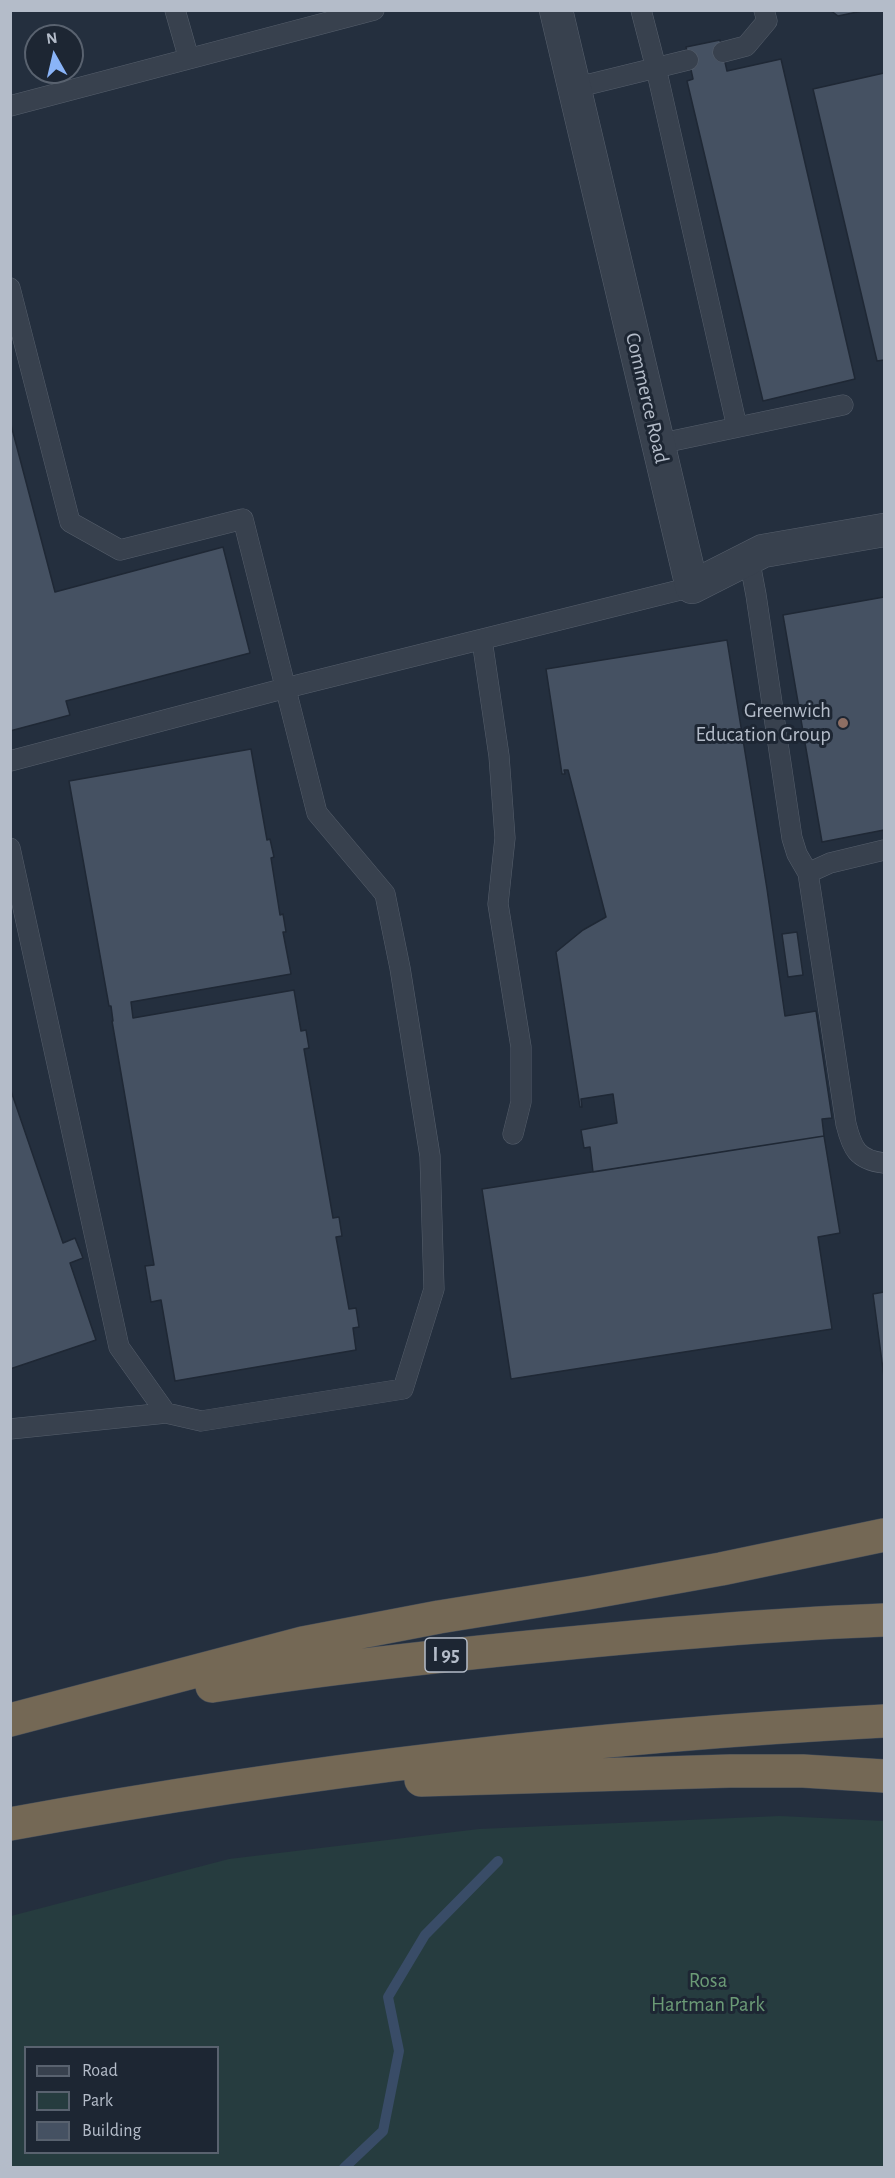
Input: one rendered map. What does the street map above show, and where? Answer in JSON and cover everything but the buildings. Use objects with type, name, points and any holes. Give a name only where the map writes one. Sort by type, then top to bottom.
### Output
[{"type":"highway","points":[[10,1720],[303,1643],[720,1569],[885,1535]]},
{"type":"highway","name":"I 95","points":[[10,1720],[234,1683],[367,1664],[610,1639],[885,1620]]},
{"type":"highway","points":[[10,1824],[236,1785],[379,1765],[598,1741],[885,1721]]},
{"type":"highway","points":[[236,1785],[730,1771],[803,1771],[885,1776]]},
{"type":"street","name":"Commerce Road","points":[[556,10],[692,587]]},
{"type":"street","points":[[692,587],[763,551],[885,530]]},
{"type":"lane","points":[[175,10],[189,59]]},
{"type":"lane","points":[[10,106],[374,10]]},
{"type":"lane","points":[[640,10],[656,68],[737,427]]},
{"type":"lane","points":[[723,52],[746,46],[767,21],[764,10]]},
{"type":"lane","points":[[574,88],[688,60]]},
{"type":"lane","points":[[10,288],[70,522],[120,550],[243,519],[317,813],[385,894],[400,968],[430,1156],[434,1289],[403,1389],[201,1421],[166,1413],[10,1429]]},
{"type":"lane","points":[[658,444],[843,405]]},
{"type":"lane","points":[[749,558],[792,838],[797,854],[808,873],[846,1124],[851,1146],[870,1161],[885,1163]]},
{"type":"lane","points":[[10,761],[286,688],[692,587]]},
{"type":"lane","points":[[482,640],[499,756],[505,838],[498,904],[521,1047],[521,1102],[513,1134]]},
{"type":"lane","points":[[10,848],[119,1347],[166,1413]]},
{"type":"lane","points":[[808,873],[830,863],[885,850]]},
{"type":"green space","name":"Rosa Hartman Park","points":[[780,1816],[884,1821],[884,2167],[11,2167],[11,1916],[229,1859],[479,1829]]},
{"type":"waterway","points":[[344,2168],[383,2131],[399,2051],[388,1997],[425,1935],[498,1861]]},
{"type":"place","name":"Greenwich Education Group","points":[[843,723]]}]
